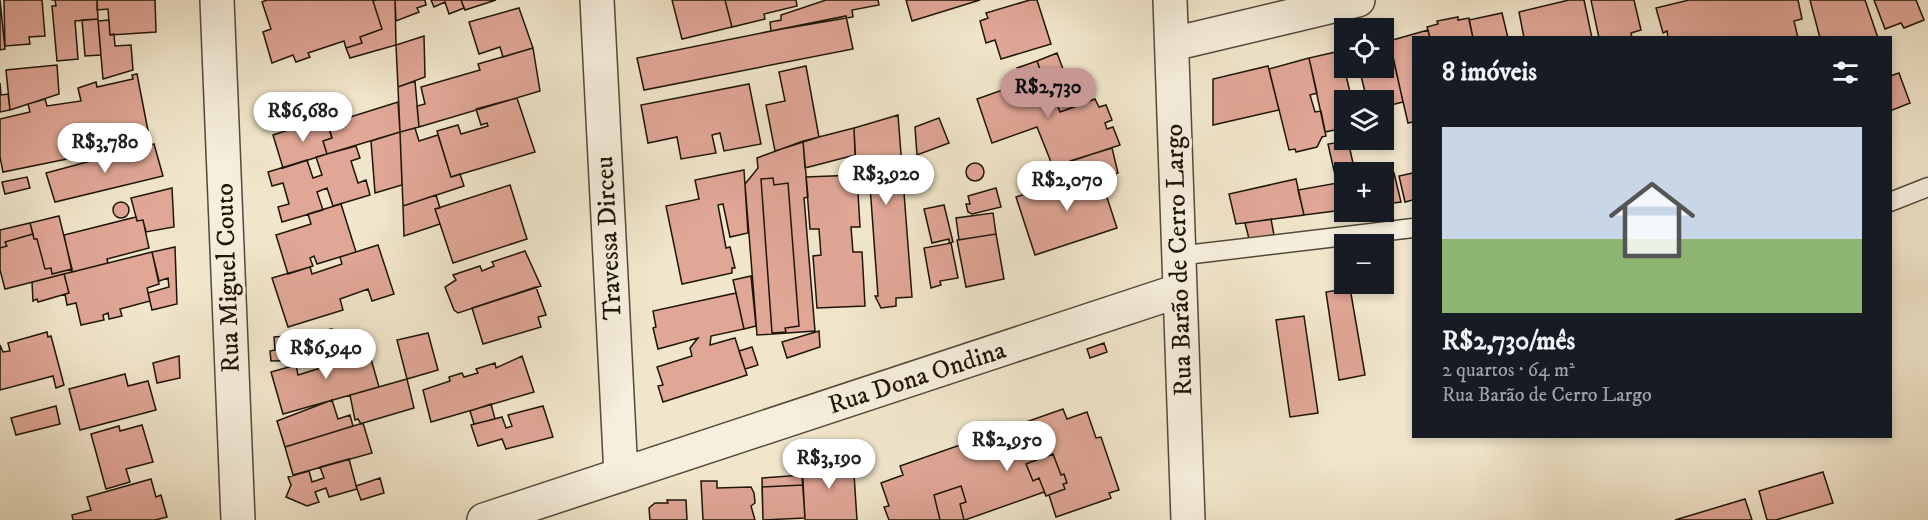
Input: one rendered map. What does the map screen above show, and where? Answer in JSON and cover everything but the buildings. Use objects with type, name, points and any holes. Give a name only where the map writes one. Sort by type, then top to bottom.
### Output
[{"type":"street","name":"Rua Miguel Couto","points":[[217,0],[238,520]]},
{"type":"street","name":"Travessa Dirceu","points":[[597,0],[621,475]]},
{"type":"street","name":"Rua Barão de Cerro Largo","points":[[1170,0],[1178,291],[1188,520]]},
{"type":"street","points":[[1173,44],[1358,0]]},
{"type":"street","name":"Rua Dona Ondina","points":[[484,520],[1178,291]]},
{"type":"lane","points":[[1892,201],[1928,187]]},
{"type":"lane","points":[[1177,256],[1412,228]]}]
